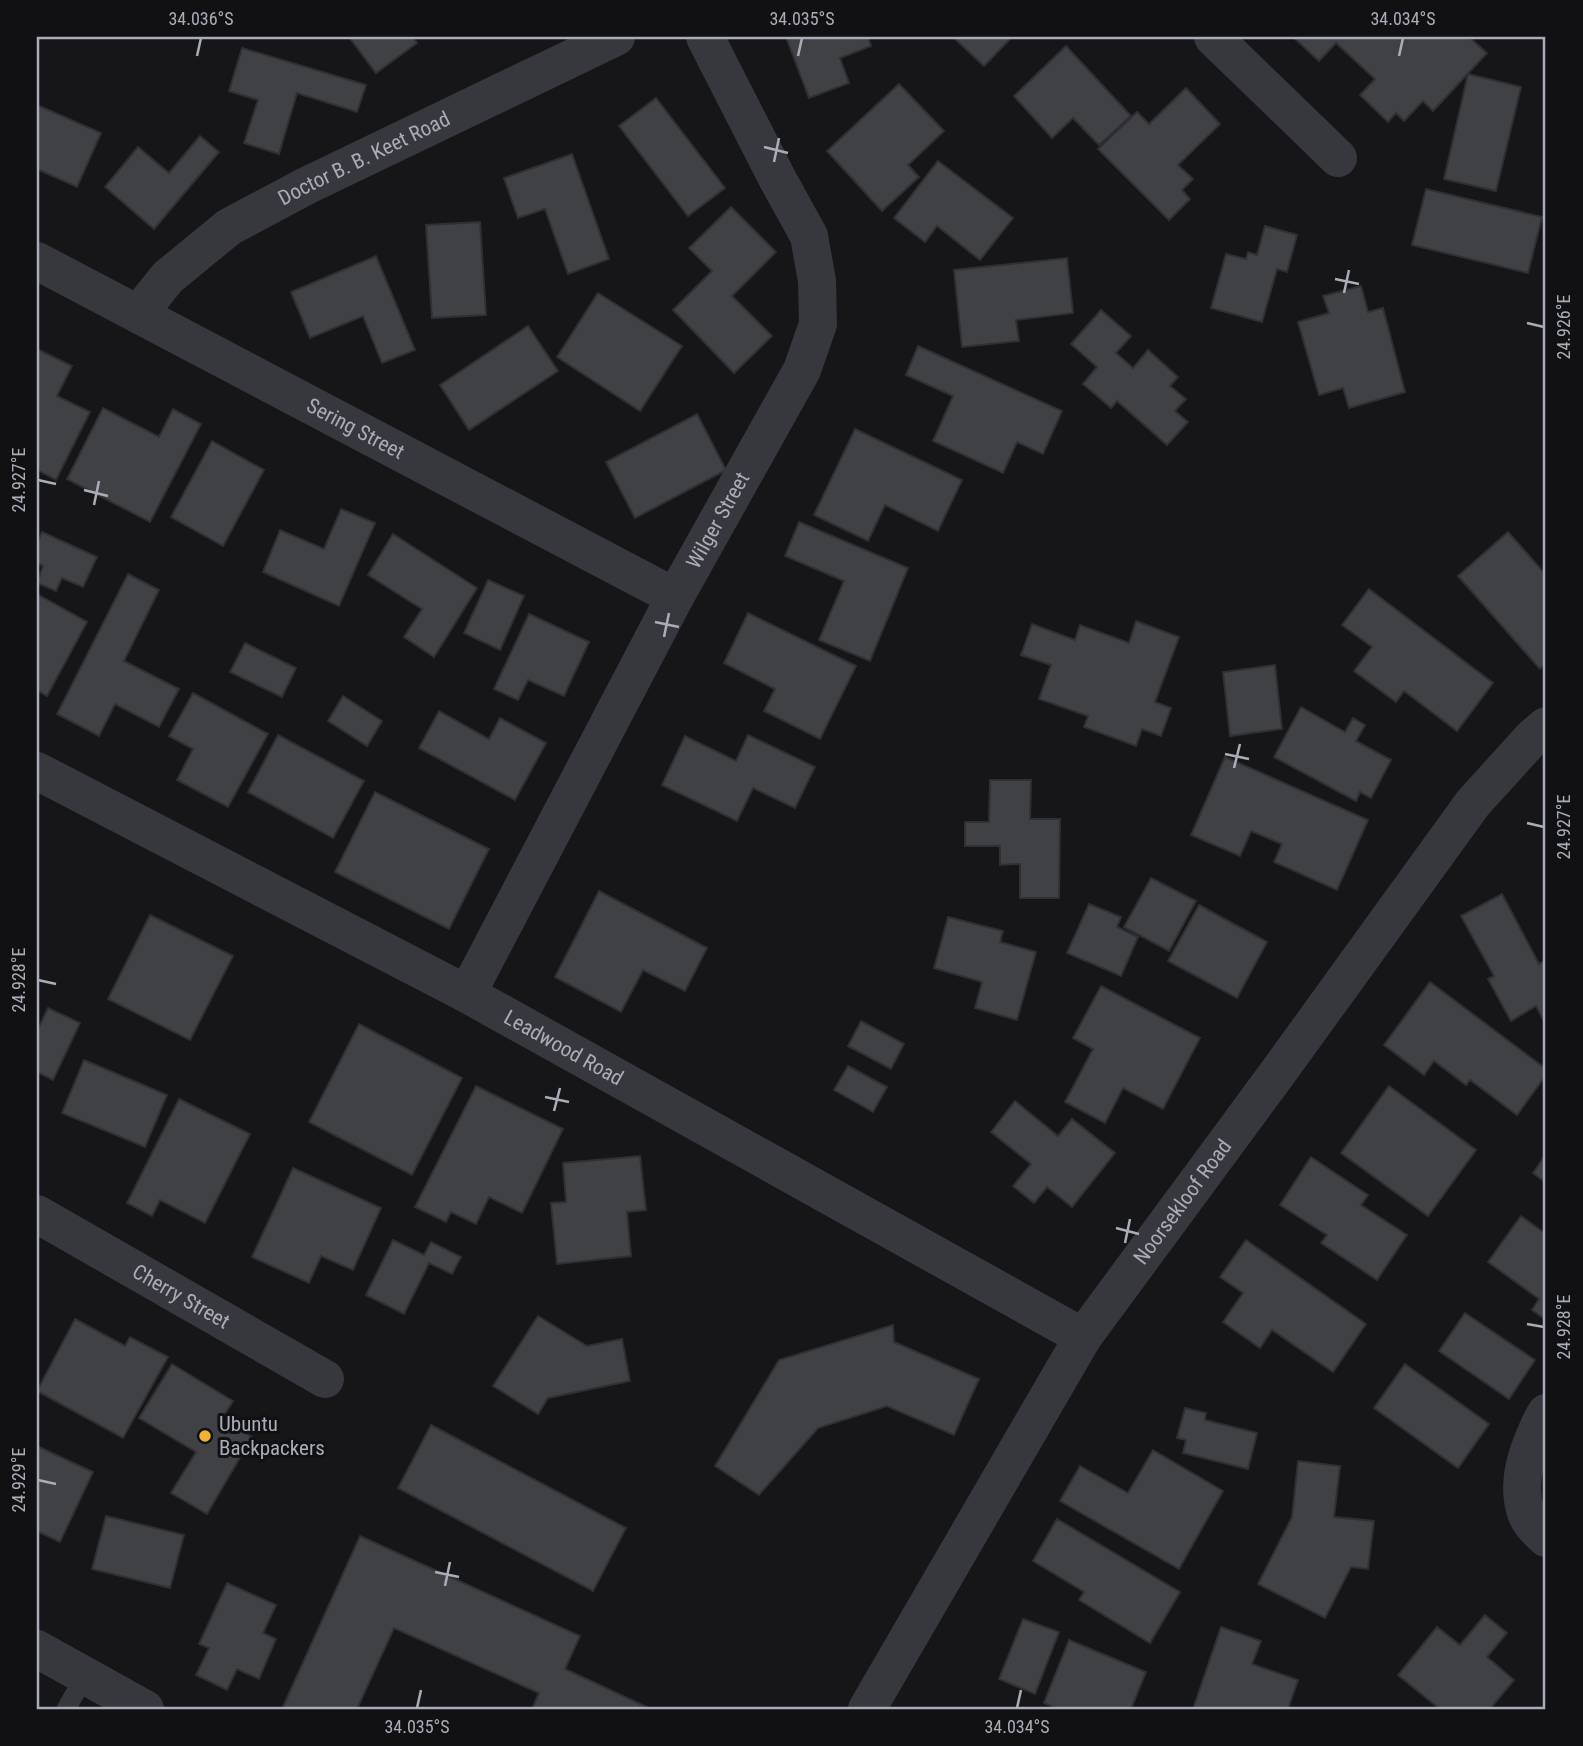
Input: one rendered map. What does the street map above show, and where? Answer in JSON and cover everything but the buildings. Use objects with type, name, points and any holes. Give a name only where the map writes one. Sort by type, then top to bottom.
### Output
[{"type":"street","name":"Doctor B. B. Keet Road","points":[[138,314],[168,277],[229,227],[306,186],[616,37]]},
{"type":"street","name":"Wilger Street","points":[[467,994],[676,597],[802,370],[818,324],[817,281],[809,236],[705,37]]},
{"type":"street","points":[[1213,37],[1338,158]]},
{"type":"street","name":"Sering Street","points":[[37,261],[676,597]]},
{"type":"street","name":"Noorsekloof Road","points":[[867,1709],[1083,1337],[1473,803],[1546,726]]},
{"type":"street","name":"Leadwood Road","points":[[37,771],[467,994],[1083,1337]]},
{"type":"street","name":"Cherry Street","points":[[37,1214],[325,1380]]},
{"type":"street","points":[[1546,1413],[1531,1444],[1522,1482],[1527,1516],[1546,1538]]},
{"type":"street","points":[[37,1649],[145,1709]]},
{"type":"lane","points":[[66,1709],[85,1676]]},
{"type":"place","name":"Ubuntu Backpackers","points":[[205,1436]]}]
